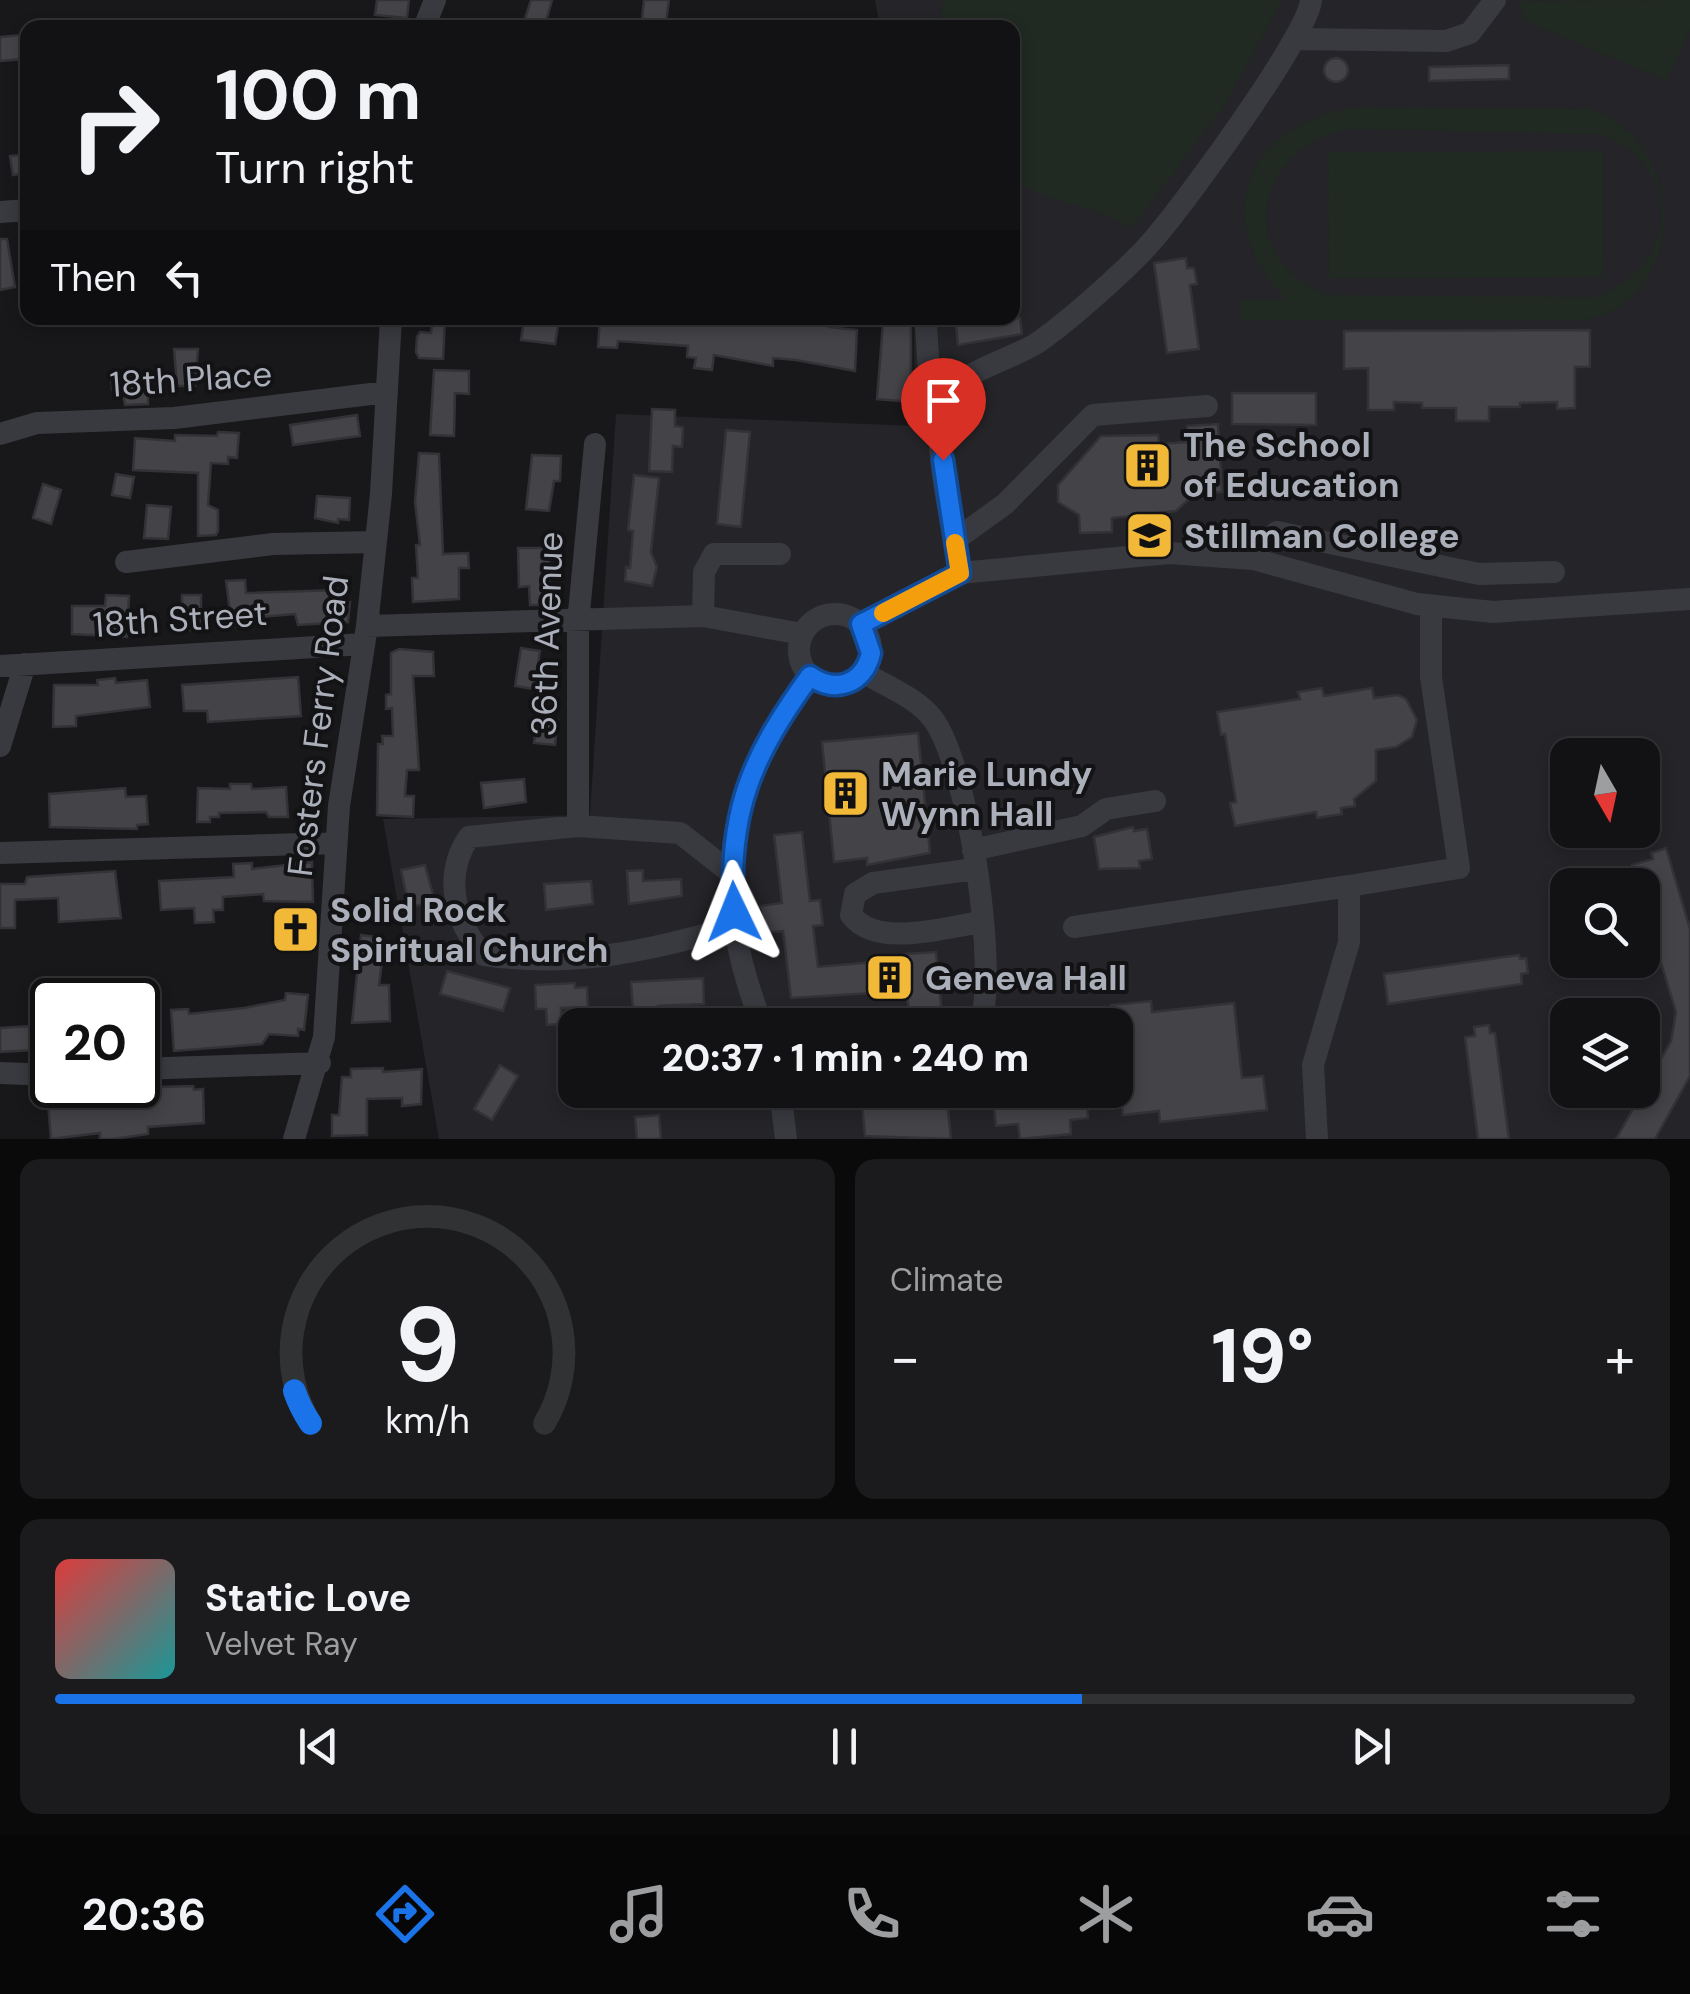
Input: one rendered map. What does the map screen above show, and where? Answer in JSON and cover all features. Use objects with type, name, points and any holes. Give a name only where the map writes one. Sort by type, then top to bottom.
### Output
[{"type":"street","points":[[960,573],[941,432],[946,399],[958,385],[1040,341],[1157,236],[1296,39],[1310,0]]},
{"type":"street","points":[[1296,39],[1446,41],[1470,33],[1495,0]]},
{"type":"street","name":"Fosters Ferry Road","points":[[294,1139],[320,1063],[336,843],[376,542],[391,325]]},
{"type":"street","points":[[926,326],[929,372],[946,399]]},
{"type":"street","name":"18th Place","points":[[0,434],[37,423],[174,418],[387,392]]},
{"type":"street","points":[[954,540],[1005,504],[1092,415],[1207,406]]},
{"type":"street","name":"36th Avenue","points":[[578,826],[578,623],[595,444]]},
{"type":"street","points":[[1286,567],[1287,533],[1479,574],[1554,572]]},
{"type":"street","points":[[126,562],[273,544],[376,542]]},
{"type":"street","points":[[861,624],[960,573],[1170,553],[1254,559],[1431,606],[1493,612],[1690,598]]},
{"type":"street","points":[[704,616],[706,562],[714,554],[780,554]]},
{"type":"street","points":[[1493,612],[1496,574]]},
{"type":"street","points":[[1074,927],[1459,868],[1431,677],[1431,606]]},
{"type":"street","points":[[829,614],[841,614],[861,624],[871,653],[864,672],[844,685],[820,683],[810,676],[799,657],[802,634],[808,624],[829,614]]},
{"type":"street","name":"18th Street","points":[[0,666],[366,635],[704,616],[802,634]]},
{"type":"street","points":[[0,746],[26,664]]},
{"type":"street","points":[[864,672],[920,706],[934,720],[948,747],[974,860],[986,982],[982,1008]]},
{"type":"street","points":[[756,1008],[743,970],[736,926],[731,873],[733,834],[756,759],[810,676]]},
{"type":"street","points":[[982,922],[884,933],[865,930],[851,915],[855,894],[873,883],[974,860],[1082,826],[1106,809],[1154,801]]},
{"type":"street","points":[[731,873],[680,833],[578,826],[469,837],[457,854],[456,909],[470,940],[484,955],[528,962],[620,956],[736,926]]},
{"type":"street","points":[[0,853],[336,843]]},
{"type":"street","points":[[1317,1139],[1312,1065],[1346,956],[1349,886]]},
{"type":"street","points":[[160,1068],[320,1063]]},
{"type":"street","points":[[0,1073],[30,1074]]},
{"type":"street","points":[[782,1108],[786,1139]]},
{"type":"shaded area","name":"Stillman College","points":[[875,0],[1690,0],[1690,1139],[439,1139],[383,819],[590,815],[616,414],[915,426],[914,325],[1020,325],[1020,20],[879,20]]},
{"type":"shaded area","points":[[943,0],[1281,2],[1226,104],[1131,229],[1104,214],[1043,195],[1020,183],[1020,20],[941,20]]},
{"type":"shaded area","points":[[1690,0],[1690,30],[1667,81],[1525,21],[1519,1]]},
{"type":"shaded area","points":[[1361,107],[1591,109],[1623,127],[1647,153],[1660,185],[1664,219],[1659,253],[1644,283],[1619,306],[1585,320],[1241,320],[1241,300],[1286,299],[1261,267],[1248,236],[1244,205],[1251,176],[1267,151],[1291,130],[1323,115]],"holes":[[[1349,129],[1602,134],[1630,150],[1649,170],[1659,193],[1662,217],[1657,241],[1643,263],[1623,283],[1595,297],[1329,295],[1299,279],[1278,257],[1268,233],[1267,206],[1275,181],[1292,158],[1316,140]]]},
{"type":"shaded area","points":[[1603,151],[1604,277],[1329,278],[1328,152]]},
{"type":"building","points":[[377,0],[409,0],[407,18],[375,15]]},
{"type":"building","points":[[531,0],[552,0],[546,20],[525,20]]},
{"type":"building","points":[[644,0],[669,0],[666,20],[642,19]]},
{"type":"building","points":[[20,35],[20,59],[0,61],[0,37]]},
{"type":"building","points":[[1336,58],[1345,61],[1345,79],[1336,82],[1327,79],[1324,70],[1327,61]]},
{"type":"building","points":[[1509,65],[1509,79],[1429,81],[1429,67]]},
{"type":"building","points":[[20,155],[20,174],[13,175],[10,156]]},
{"type":"building","points":[[0,239],[7,239],[15,287],[0,290]]},
{"type":"building","points":[[1186,258],[1187,268],[1194,268],[1197,284],[1190,285],[1199,349],[1167,353],[1154,263]]},
{"type":"building","points":[[1020,318],[1022,334],[958,345],[956,325],[1020,325]]},
{"type":"building","points":[[432,325],[445,325],[443,359],[419,358],[416,352],[420,332],[431,333]]},
{"type":"building","points":[[523,325],[558,326],[555,344],[521,340]]},
{"type":"building","points":[[600,325],[829,325],[857,330],[855,371],[773,358],[773,366],[714,355],[712,370],[694,368],[696,358],[687,357],[688,346],[618,341],[617,348],[598,347]]},
{"type":"building","points":[[883,325],[911,326],[911,402],[877,399]]},
{"type":"building","points":[[1590,330],[1590,367],[1575,367],[1575,408],[1557,409],[1557,402],[1489,407],[1489,421],[1456,421],[1456,408],[1422,408],[1422,403],[1394,402],[1394,410],[1368,410],[1368,368],[1344,369],[1344,331]]},
{"type":"building","points":[[174,349],[198,349],[195,386],[177,386]]},
{"type":"building","points":[[434,370],[469,371],[469,394],[455,393],[454,436],[430,435]]},
{"type":"building","points":[[148,373],[148,404],[125,405],[122,389],[112,390],[111,374]]},
{"type":"building","points":[[1232,393],[1316,393],[1316,425],[1232,424]]},
{"type":"building","points":[[652,409],[675,410],[675,426],[683,427],[682,447],[673,446],[672,472],[649,471]]},
{"type":"building","points":[[357,415],[360,436],[293,445],[290,425]]},
{"type":"building","name":"The School of Education","points":[[1218,424],[1222,492],[1202,493],[1203,498],[1189,499],[1176,511],[1112,518],[1112,532],[1080,533],[1079,515],[1058,502],[1058,485],[1101,436],[1158,435],[1159,444],[1188,442],[1187,426]]},
{"type":"building","points":[[726,430],[750,432],[741,527],[717,524]]},
{"type":"building","points":[[218,432],[239,433],[237,458],[228,457],[228,464],[211,463],[208,505],[218,510],[218,531],[216,535],[198,536],[198,473],[133,470],[135,438],[175,441],[175,435],[217,436]]},
{"type":"building","points":[[419,453],[439,454],[443,554],[468,553],[469,568],[459,568],[459,599],[413,602],[412,578],[418,578],[416,545],[420,545],[415,502]]},
{"type":"building","points":[[532,455],[561,456],[560,481],[554,481],[549,511],[526,509]]},
{"type":"building","points":[[116,474],[134,477],[130,498],[112,495]]},
{"type":"building","points":[[634,475],[659,478],[651,552],[657,567],[652,586],[625,581],[626,567],[630,568],[633,531],[628,530]]},
{"type":"building","points":[[43,484],[61,490],[51,524],[33,518]]},
{"type":"building","points":[[317,496],[350,498],[349,520],[338,519],[338,523],[315,518]]},
{"type":"building","points":[[147,505],[171,507],[168,539],[144,538]]},
{"type":"building","points":[[518,548],[549,548],[550,605],[530,605],[529,586],[519,587]]},
{"type":"building","points":[[245,580],[246,593],[338,590],[338,601],[350,602],[348,622],[298,625],[295,614],[248,618],[244,626],[232,627],[226,581]]},
{"type":"building","points":[[106,595],[129,596],[127,637],[72,634],[72,606],[105,606]]},
{"type":"building","points":[[182,595],[201,595],[201,630],[182,630]]},
{"type":"building","points":[[521,648],[540,651],[534,689],[515,686]]},
{"type":"building","points":[[399,649],[433,652],[434,676],[413,676],[419,770],[407,770],[405,796],[414,796],[413,817],[377,815],[378,744],[383,744],[382,736],[393,736],[392,708],[386,709],[386,695],[391,694],[391,653]]},
{"type":"building","points":[[298,677],[301,716],[208,722],[207,711],[184,711],[182,685]]},
{"type":"building","points":[[115,678],[116,683],[147,680],[150,707],[76,716],[76,726],[53,727],[54,685],[98,685],[97,680]]},
{"type":"building","points":[[1322,688],[1324,696],[1372,688],[1374,698],[1398,695],[1406,699],[1417,720],[1412,737],[1396,747],[1376,750],[1376,781],[1354,799],[1355,806],[1341,808],[1342,814],[1317,818],[1316,812],[1235,826],[1230,803],[1236,802],[1225,734],[1221,735],[1217,712],[1300,699],[1298,692]]},
{"type":"building","points":[[537,719],[558,720],[555,745],[534,743]]},
{"type":"building","name":"Marie Lundy Wynn Hall","points":[[918,733],[930,853],[867,865],[867,858],[834,862],[822,742]]},
{"type":"building","points":[[524,779],[526,802],[484,808],[481,783]]},
{"type":"building","points":[[230,784],[251,784],[252,789],[286,787],[288,817],[269,817],[266,812],[219,813],[219,817],[210,817],[210,822],[197,822],[198,788],[230,789]]},
{"type":"building","points":[[125,788],[126,797],[146,796],[148,824],[137,825],[137,829],[50,827],[49,794]]},
{"type":"building","points":[[1133,827],[1134,831],[1147,829],[1152,859],[1139,861],[1140,868],[1099,869],[1094,837]]},
{"type":"building","points":[[802,832],[810,901],[820,900],[823,925],[813,926],[818,967],[906,959],[906,954],[936,952],[941,1008],[908,1008],[907,991],[791,998],[783,931],[763,933],[760,906],[782,903],[774,835]]},
{"type":"building","points":[[1666,848],[1690,929],[1690,1076],[1655,1139],[1616,1139],[1633,1108],[1660,1108],[1660,1061],[1671,1041],[1676,1012],[1660,959],[1660,868],[1632,865],[1653,859],[1651,853]]},
{"type":"building","points":[[312,862],[313,902],[264,901],[263,894],[223,897],[223,910],[213,910],[214,922],[195,923],[194,908],[161,910],[159,881],[234,877],[233,864],[252,863],[252,869]]},
{"type":"building","points":[[425,865],[435,902],[409,907],[401,870]]},
{"type":"building","points":[[643,870],[643,881],[681,879],[682,896],[629,904],[627,871]]},
{"type":"building","points":[[115,871],[121,918],[59,922],[58,898],[15,900],[15,928],[0,928],[0,884],[25,884],[27,877]]},
{"type":"building","points":[[591,881],[593,904],[546,910],[544,884]]},
{"type":"building","points":[[361,935],[377,937],[376,953],[383,954],[379,985],[389,985],[390,1021],[352,1023]]},
{"type":"building","points":[[1519,955],[1520,959],[1526,958],[1528,973],[1521,974],[1522,984],[1388,1004],[1384,974]]},
{"type":"building","points":[[447,971],[510,988],[503,1011],[440,994]]},
{"type":"building","points":[[703,978],[704,1004],[633,1008],[631,982]]},
{"type":"building","points":[[575,983],[575,988],[587,987],[588,1007],[558,1008],[558,1024],[547,1025],[546,1009],[536,1009],[535,985]]},
{"type":"building","points":[[286,993],[308,995],[304,1030],[298,1029],[298,1036],[269,1034],[262,1044],[174,1051],[171,1010],[188,1009],[189,1014],[244,1008],[285,1000]]},
{"type":"building","points":[[1151,1001],[1152,1012],[1234,1003],[1242,1078],[1263,1076],[1267,1110],[1160,1122],[1159,1111],[1123,1115],[1122,1108],[1133,1108],[1133,1008],[1111,1005]]},
{"type":"building","points":[[1489,1025],[1490,1033],[1495,1033],[1509,1139],[1478,1139],[1465,1037],[1475,1036],[1474,1027]]},
{"type":"building","points":[[30,1026],[30,1050],[0,1052],[0,1028]]},
{"type":"building","points":[[500,1065],[518,1076],[492,1120],[474,1109]]},
{"type":"building","points":[[383,1068],[383,1072],[422,1069],[421,1104],[402,1106],[402,1098],[367,1099],[367,1135],[332,1136],[332,1115],[339,1115],[342,1077],[351,1077],[351,1069]]},
{"type":"building","points":[[160,1087],[203,1089],[204,1123],[148,1127],[148,1134],[113,1139],[100,1139],[100,1133],[51,1139],[48,1108],[160,1108]]},
{"type":"building","points":[[862,1108],[948,1108],[951,1139],[865,1136]]},
{"type":"building","points":[[994,1108],[1087,1108],[1088,1118],[1070,1120],[1071,1134],[1020,1139],[1018,1124],[996,1126]]},
{"type":"building","points":[[659,1115],[661,1139],[637,1139],[635,1117]]},
{"type":"slow traffic","points":[[883,613],[960,573],[955,543]]},
{"type":"place","name":"The School of Education","points":[[1148,465]]},
{"type":"place","name":"Stillman College","points":[[1149,536]]},
{"type":"place","name":"Marie Lundy Wynn Hall","points":[[846,794]]},
{"type":"place","name":"Solid Rock Spiritual Church","points":[[295,930]]},
{"type":"place","name":"Geneva Hall","points":[[890,978]]},
{"type":"route","points":[[734,912],[733,834],[742,795],[775,724],[810,676],[832,686],[844,685],[864,672],[871,643],[861,624],[960,573],[943,460]]}]
